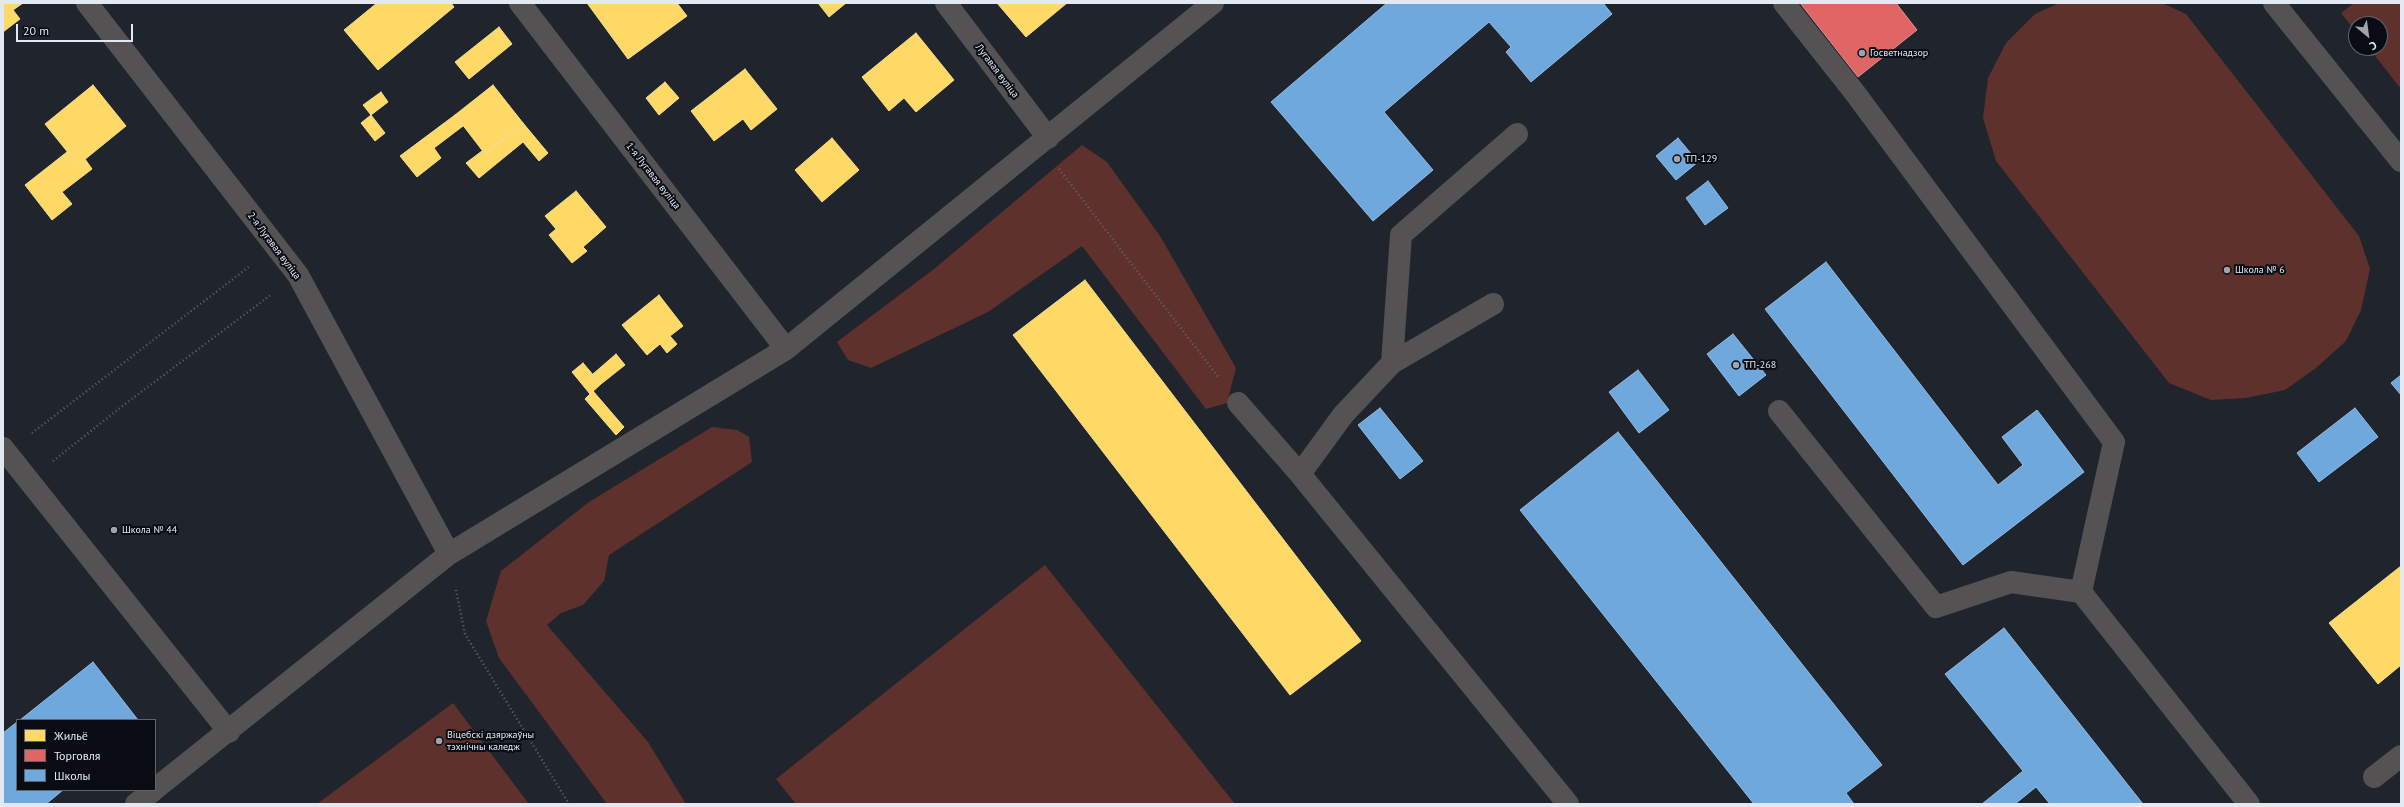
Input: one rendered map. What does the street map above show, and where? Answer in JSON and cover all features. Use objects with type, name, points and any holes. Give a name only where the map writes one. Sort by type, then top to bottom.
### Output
[{"type":"street","name":"2-я Лугавая вуліца","points":[[87,3],[298,275],[449,554]]},
{"type":"street","name":"1-я Лугавая вуліца","points":[[520,3],[786,350]]},
{"type":"street","name":"Лугавая вуліца","points":[[946,3],[1043,142]]},
{"type":"street","points":[[156,788],[229,732],[449,554],[786,350],[1213,3]]},
{"type":"street","points":[[1784,3],[1855,93],[2114,442],[2081,592]]},
{"type":"street","points":[[2274,3],[2401,161]]},
{"type":"street","points":[[1392,363],[1401,235],[1518,134]]},
{"type":"street","points":[[1300,474],[1344,415],[1392,363],[1493,304]]},
{"type":"street","points":[[1238,403],[1300,474],[1568,804]]},
{"type":"street","points":[[1779,411],[1936,606],[2011,582],[2081,592],[2249,804]]},
{"type":"street","points":[[5,450],[229,732]]},
{"type":"street","points":[[2374,777],[2401,756]]},
{"type":"street","points":[[136,804],[153,791]]},
{"type":"path","points":[[1043,142],[1057,166],[1238,403]]},
{"type":"path","points":[[5,450],[276,246]]},
{"type":"path","points":[[30,480],[125,404],[298,275]]},
{"type":"path","points":[[449,554],[465,634],[569,804]]},
{"type":"shaded area","points":[[2059,3],[2162,3],[2186,14],[2359,236],[2370,269],[2361,310],[2346,341],[2316,368],[2285,390],[2246,398],[2211,400],[2169,383],[1996,161],[1983,118],[1988,78],[2006,43],[2035,14]]},
{"type":"shaded area","points":[[2354,3],[2401,3],[2401,89],[2375,56],[2388,56],[2388,16],[2348,16],[2348,22],[2341,13]]},
{"type":"shaded area","points":[[1082,145],[1107,162],[1160,236],[1236,368],[1227,403],[1206,409],[1082,246],[988,312],[871,368],[848,360],[837,342],[934,269]]},
{"type":"shaded area","points":[[712,427],[737,430],[749,437],[752,462],[609,555],[604,581],[583,605],[561,613],[547,625],[648,742],[686,804],[607,804],[499,658],[486,621],[501,571],[589,502]]},
{"type":"shaded area","points":[[1045,565],[1235,804],[796,804],[776,779]]},
{"type":"shaded area","name":"Віцебскі дзяржаўны тэхнічны каледж","points":[[453,703],[529,804],[317,804]]},
{"type":"building: Жильё","points":[[3,3],[23,3],[13,10],[20,19],[3,32]]},
{"type":"building: Жильё","points":[[377,3],[451,3],[454,7],[378,70],[344,30]]},
{"type":"building: Жильё","points":[[587,3],[677,3],[687,16],[628,59]]},
{"type":"building: Жильё","points":[[818,3],[846,3],[829,17]]},
{"type":"building: Жильё","points":[[997,3],[1067,3],[1026,37]]},
{"type":"building: Жильё","points":[[499,27],[512,44],[469,79],[455,62]]},
{"type":"building: Жильё","points":[[916,33],[954,80],[916,112],[904,98],[889,111],[862,77]]},
{"type":"building: Жильё","points":[[745,69],[777,109],[751,130],[743,119],[714,141],[691,111]]},
{"type":"building: Жильё","points":[[665,82],[679,98],[659,115],[646,98]]},
{"type":"building: Жильё","points":[[93,85],[126,126],[78,165],[45,124]]},
{"type":"building: Жильё","points":[[493,85],[523,123],[485,154],[455,115]]},
{"type":"building: Жильё","points":[[381,92],[388,102],[371,115],[363,105]]},
{"type":"building: Жильё","points":[[371,115],[385,133],[375,141],[361,123]]},
{"type":"building: Жильё","points":[[455,115],[463,126],[434,148],[441,158],[417,177],[400,156]]},
{"type":"building: Жильё","points":[[523,123],[548,153],[539,161],[523,142],[479,178],[466,163],[482,151],[485,154]]},
{"type":"building: Жильё","points":[[832,138],[859,170],[822,202],[795,170]]},
{"type":"building: Жильё","points":[[67,152],[78,165],[85,159],[92,169],[62,192],[72,204],[52,220],[25,185]]},
{"type":"building: Жильё","points":[[576,191],[606,227],[583,247],[587,251],[572,263],[549,235],[556,229],[545,216]]},
{"type":"building: Жильё","points":[[1085,280],[1361,641],[1290,695],[1013,335]]},
{"type":"building: Жильё","points":[[659,295],[683,326],[670,336],[677,344],[667,353],[660,344],[647,355],[622,325]]},
{"type":"building: Жильё","points":[[616,354],[625,365],[601,384],[593,374]]},
{"type":"building: Жильё","points":[[583,363],[601,384],[590,394],[572,372]]},
{"type":"building: Жильё","points":[[593,391],[624,427],[616,435],[585,399]]},
{"type":"building: Жильё","points":[[2401,566],[2401,665],[2378,684],[2329,623]]},
{"type":"building: Торговля","points":[[1800,3],[1896,3],[1917,30],[1858,77]]},
{"type":"building: Школы","points":[[1387,3],[1603,3],[1612,14],[1531,82],[1506,52],[1511,47],[1489,22],[1384,112],[1433,170],[1373,221],[1271,102]]},
{"type":"building: Школы","name":"ТП-129","points":[[1678,138],[1698,162],[1676,180],[1656,156]]},
{"type":"building: Школы","points":[[1708,181],[1728,208],[1705,225],[1686,198]]},
{"type":"building: Школы","points":[[1826,262],[1998,485],[2023,465],[2002,437],[2037,410],[2084,472],[1963,565],[1765,309]]},
{"type":"building: Школы","name":"ТП-268","points":[[1733,334],[1766,375],[1739,396],[1707,354]]},
{"type":"building: Школы","points":[[1638,370],[1669,410],[1639,433],[1609,392]]},
{"type":"building: Школы","points":[[2401,375],[2401,395],[2391,383]]},
{"type":"building: Школы","points":[[1380,408],[1423,461],[1400,479],[1358,425]]},
{"type":"building: Школы","points":[[2355,408],[2378,437],[2319,482],[2297,453]]},
{"type":"building: Школы","points":[[1618,432],[1882,765],[1846,793],[1854,804],[1754,804],[1520,510]]},
{"type":"building: Школы","points":[[2004,628],[2143,804],[2050,804],[2036,787],[2015,804],[1982,804],[2023,771],[1945,674]]},
{"type":"building: Школы","points":[[93,662],[137,719],[21,719]]},
{"type":"building: Школы","points":[[16,723],[16,791],[62,791],[46,804],[3,804],[3,733]]},
{"type":"place","name":"Госветнадзор","points":[[1862,53]]},
{"type":"place","name":"ТП-129","points":[[1677,159]]},
{"type":"place","name":"Школа № 6","points":[[2227,270]]},
{"type":"place","name":"ТП-268","points":[[1736,365]]},
{"type":"place","name":"Школа № 44","points":[[114,530]]},
{"type":"place","name":"Віцебскі дзяржаўны тэхнічны каледж","points":[[439,741]]}]
